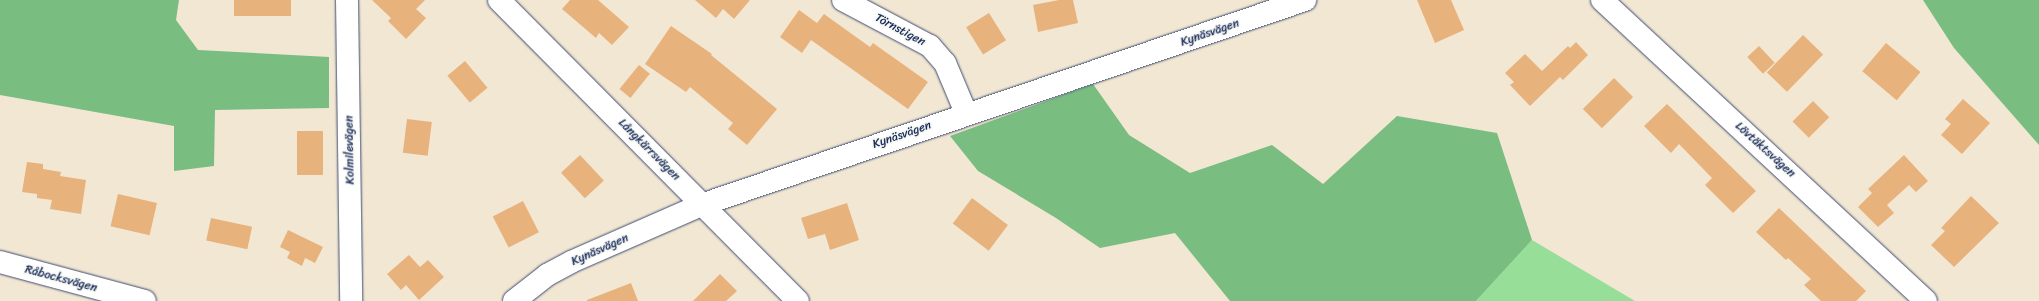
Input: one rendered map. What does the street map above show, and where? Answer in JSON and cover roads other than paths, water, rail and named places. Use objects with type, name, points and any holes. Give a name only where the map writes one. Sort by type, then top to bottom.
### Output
[{"type":"street","name":"Kolmilevägen","points":[[347,0],[351,301]]},
{"type":"street","name":"Långkärrsvägen","points":[[499,0],[704,204],[798,301]]},
{"type":"street","name":"Törnstigen","points":[[843,0],[930,46],[945,63],[966,113]]},
{"type":"street","name":"Kynäsvägen","points":[[514,301],[547,275],[571,262],[704,204],[966,113],[1305,0]]},
{"type":"street","name":"Lövtäktsvägen","points":[[1602,0],[1926,301]]},
{"type":"street","name":"Råbocksvägen","points":[[0,262],[146,301]]}]
